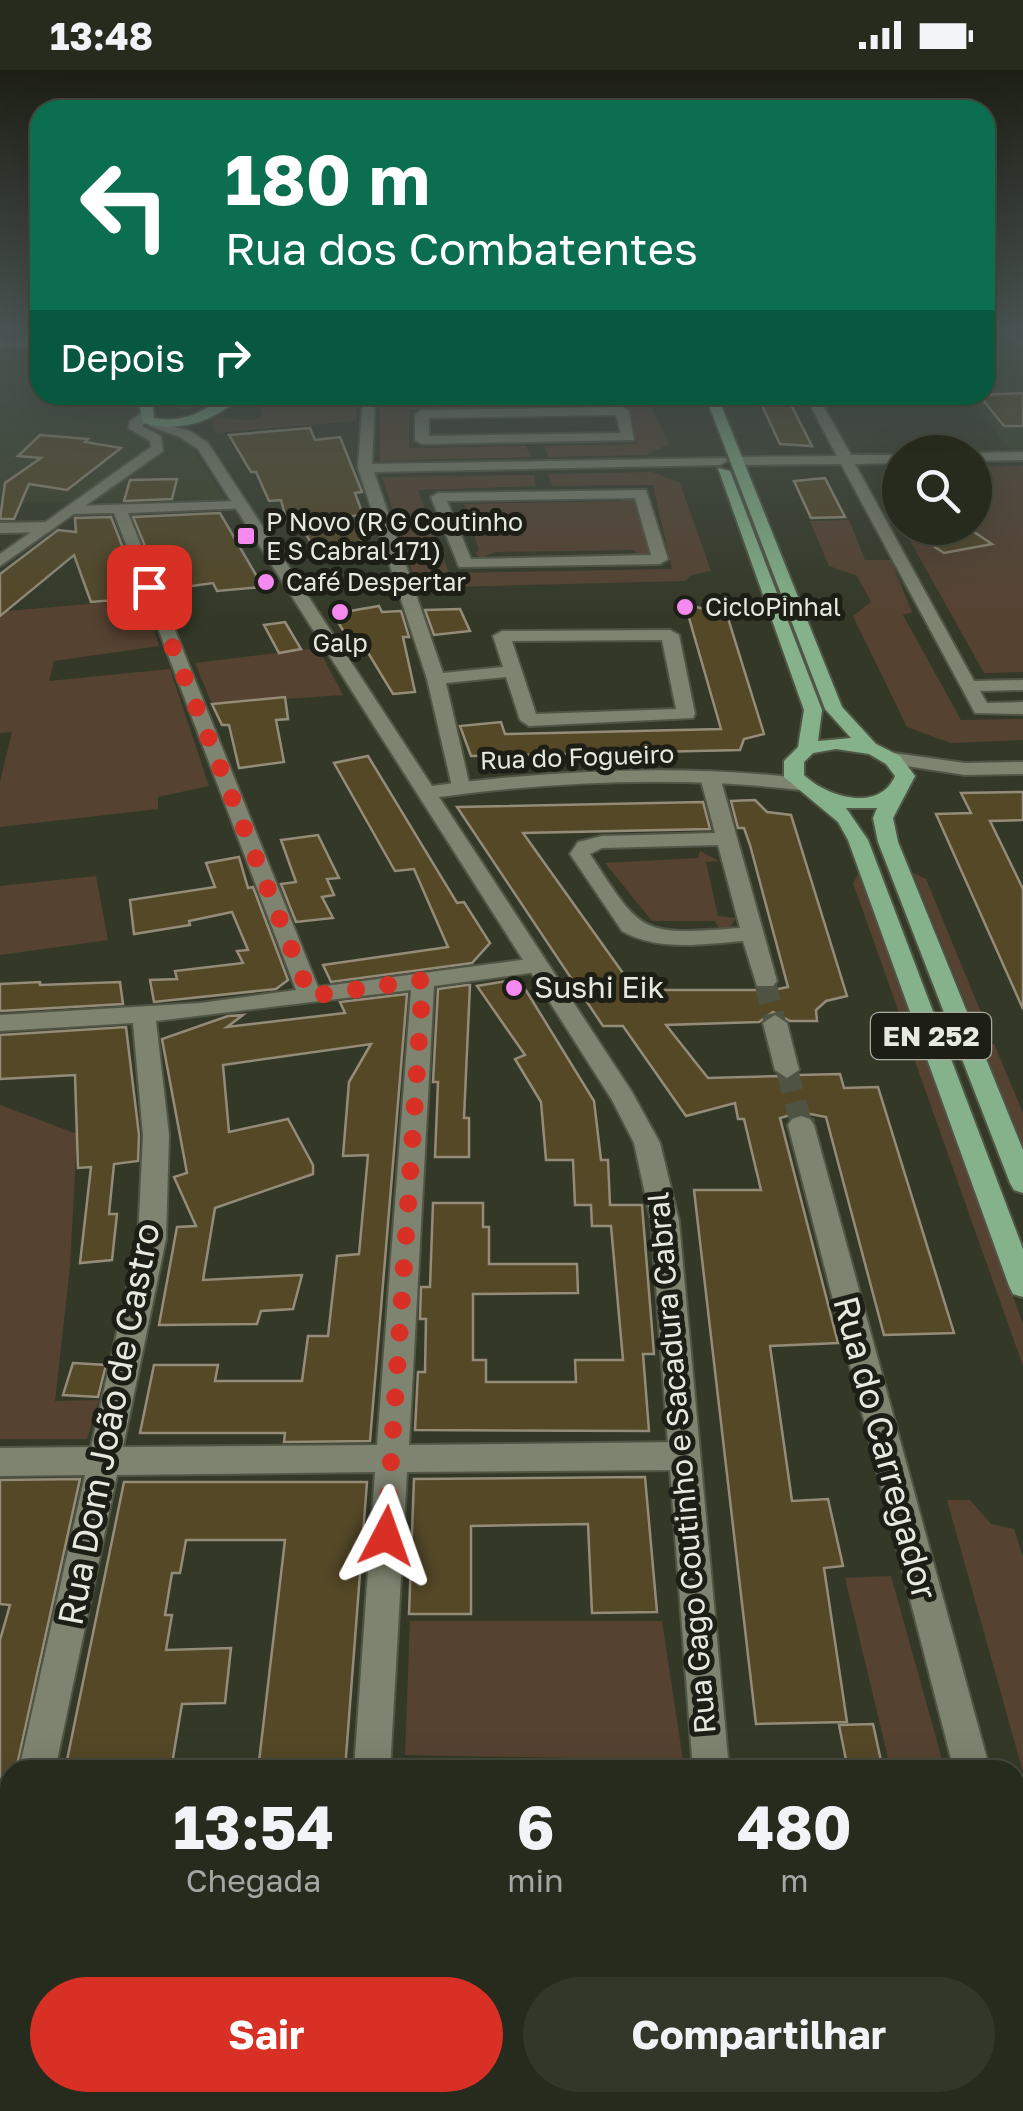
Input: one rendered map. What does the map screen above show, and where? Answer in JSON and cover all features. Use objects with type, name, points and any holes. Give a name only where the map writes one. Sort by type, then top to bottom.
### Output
[{"type":"main road","name":"EN 252","points":[[711,426],[834,709],[869,747]]},
{"type":"main road","name":"EN 252","points":[[720,426],[814,710],[801,755],[792,769],[846,819],[858,840],[1023,1286]]},
{"type":"main road","name":"EN 252","points":[[801,755],[836,743],[869,747],[894,759],[905,776],[883,818],[888,842],[1023,1183]]},
{"type":"main road","points":[[811,790],[859,804],[898,791]]},
{"type":"street","points":[[0,561],[158,448],[156,440],[136,426]]},
{"type":"street","name":"Rua Gago Coutinho e Sacadura Cabral","points":[[169,426],[203,446],[538,965],[647,1144],[664,1221],[710,1760]]},
{"type":"street","points":[[203,426],[203,446]]},
{"type":"street","points":[[367,426],[365,468],[436,679],[460,787]]},
{"type":"street","points":[[422,426],[422,440],[629,436],[626,426]]},
{"type":"street","points":[[828,426],[981,709],[1023,708]]},
{"type":"street","points":[[540,438],[547,494]]},
{"type":"street","points":[[992,457],[1023,456]]},
{"type":"street","points":[[365,468],[882,459]]},
{"type":"street","points":[[641,493],[660,559],[465,564],[438,496],[547,494],[641,493]]},
{"type":"street","points":[[72,510],[242,505]]},
{"type":"street","points":[[118,508],[310,996]]},
{"type":"street","points":[[0,528],[48,527]]},
{"type":"street","points":[[670,635],[686,714],[529,720],[514,671],[502,636],[670,635]]},
{"type":"street","points":[[436,679],[514,671]]},
{"type":"street","points":[[968,686],[1023,685]]},
{"type":"street","name":"Rua do Fogueiro","points":[[720,777],[801,755]]},
{"type":"street","points":[[894,759],[965,769],[1023,768]]},
{"type":"street","points":[[898,791],[965,769]]},
{"type":"street","points":[[720,777],[728,839],[765,982]]},
{"type":"street","name":"Rua do Fogueiro","points":[[426,794],[516,781],[720,777],[811,790]]},
{"type":"street","points":[[728,839],[602,842],[584,846],[580,854],[627,924],[640,934],[753,934]]},
{"type":"street","points":[[0,1023],[144,1016],[538,965]]},
{"type":"street","points":[[373,1760],[423,980]]},
{"type":"street","name":"Rua Dom João de Castro","points":[[40,1760],[152,1239],[156,1135],[144,1016]]},
{"type":"street","points":[[775,1022],[787,1070]]},
{"type":"street","name":"Rua do Carregador","points":[[801,1125],[969,1760]]},
{"type":"street","points":[[0,1462],[682,1456]]},
{"type":"shaded area","points":[[0,426],[171,426],[185,437],[226,501],[0,502]]},
{"type":"shaded area","points":[[213,426],[294,426],[215,433]]},
{"type":"shaded area","points":[[380,426],[410,426],[409,448],[526,446],[532,457],[380,461]]},
{"type":"shaded area","points":[[633,426],[661,426],[670,444],[645,455],[548,457],[544,446],[637,444]]},
{"type":"shaded area","points":[[992,426],[1023,426],[1023,448],[1008,449]]},
{"type":"shaded area","points":[[1023,466],[1023,672],[984,673],[912,545],[992,545],[992,467]]},
{"type":"shaded area","points":[[652,472],[680,483],[711,571],[691,575],[685,581],[417,588],[382,477],[534,475],[536,486],[418,490],[449,573],[672,569],[653,485],[553,486],[548,474]]},
{"type":"shaded area","points":[[621,497],[636,500],[651,553],[495,552],[482,558],[475,554],[479,550],[464,504],[621,501]]},
{"type":"shaded area","points":[[849,520],[865,560],[891,560],[912,612],[903,615],[961,720],[1023,719],[1023,740],[951,743],[907,727],[853,616],[871,602],[857,576],[829,566],[810,521]]},
{"type":"shaded area","points":[[146,599],[159,646],[54,661],[49,681],[170,669],[209,786],[158,797],[158,809],[0,827],[0,782],[12,732],[0,733],[0,616],[7,611]]},
{"type":"shaded area","points":[[318,648],[343,695],[212,704],[195,663]]},
{"type":"shaded area","points":[[700,851],[719,861],[706,862],[718,916],[736,918],[731,926],[720,930],[715,921],[652,921],[605,863],[698,858]]},
{"type":"shaded area","points":[[859,873],[918,1034],[907,1035],[853,883]]},
{"type":"shaded area","points":[[913,873],[926,879],[989,1032],[978,1033]]},
{"type":"shaded area","points":[[96,876],[108,940],[0,955],[0,886]]},
{"type":"shaded area","points":[[982,1044],[994,1044],[1023,1113],[1023,1145]]},
{"type":"shaded area","points":[[910,1047],[923,1047],[1023,1324],[1023,1366]]},
{"type":"shaded area","points":[[0,1105],[77,1134],[70,1267],[55,1401],[99,1400],[87,1439],[0,1439]]},
{"type":"shaded area","points":[[947,1500],[970,1500],[991,1524],[1014,1529],[1023,1557],[1023,1760],[1020,1760]]},
{"type":"shaded area","points":[[891,1576],[942,1760],[889,1760],[845,1578]]},
{"type":"shaded area","points":[[410,1621],[662,1621],[683,1760],[405,1755]]},
{"type":"building","points":[[772,426],[802,426],[812,446],[780,444]]},
{"type":"building","points":[[310,428],[315,440],[340,437],[362,492],[355,493],[363,515],[351,516],[365,549],[315,549],[298,522],[287,523],[281,500],[269,501],[256,472],[251,472],[229,435]]},
{"type":"building","points":[[40,435],[88,439],[85,442],[121,448],[67,490],[29,484],[14,519],[0,519],[5,483],[41,458],[18,456]]},
{"type":"building","points":[[825,478],[845,517],[811,518],[794,481]]},
{"type":"building","points":[[177,479],[172,499],[124,501],[130,480]]},
{"type":"building","points":[[220,513],[263,587],[217,591],[213,583],[163,590],[133,517]]},
{"type":"building","points":[[111,517],[141,594],[128,596],[129,599],[91,602],[74,555],[0,616],[0,574],[58,530],[76,532],[75,518]]},
{"type":"building","points":[[932,545],[987,545],[944,553]]},
{"type":"building","points":[[685,604],[727,615],[764,734],[744,739],[740,750],[471,756],[460,726],[501,722],[505,734],[721,729]]},
{"type":"building","points":[[379,606],[382,612],[401,611],[409,637],[403,637],[415,692],[393,694],[367,651],[357,653],[333,614]]},
{"type":"building","points":[[460,609],[470,631],[434,635],[425,610]]},
{"type":"building","points":[[285,622],[301,649],[279,653],[264,625]]},
{"type":"building","points":[[285,697],[288,719],[276,720],[284,762],[239,768],[229,725],[222,725],[212,704]]},
{"type":"building","points":[[368,756],[457,903],[464,902],[490,943],[472,963],[331,982],[323,965],[448,947],[414,869],[395,871],[334,763]]},
{"type":"building","points":[[1023,792],[1023,820],[990,821],[1023,889],[1023,1009],[936,814],[971,813],[961,793]]},
{"type":"building","points":[[755,800],[767,812],[791,815],[847,996],[826,1001],[816,1010],[817,1021],[790,1021],[773,1012],[759,1022],[666,1025],[708,1078],[777,1076],[789,1081],[798,1075],[840,1074],[844,1088],[878,1087],[954,1333],[884,1335],[826,1117],[800,1112],[780,1118],[838,1343],[770,1346],[792,1501],[828,1499],[843,1566],[824,1568],[847,1722],[756,1724],[694,1190],[761,1190],[744,1119],[738,1119],[735,1103],[686,1116],[623,1026],[603,1026],[457,807],[703,802],[710,829],[523,833],[635,990],[773,990],[788,987],[750,845],[744,828],[738,828],[731,801]]},
{"type":"building","points":[[318,835],[339,878],[327,879],[334,895],[322,897],[333,918],[296,922],[281,884],[296,882],[281,840]]},
{"type":"building","points":[[239,857],[248,888],[253,887],[288,980],[276,989],[154,1002],[150,980],[177,979],[175,971],[243,963],[237,951],[248,950],[232,912],[189,921],[190,925],[134,934],[130,900],[215,887],[206,863]]},
{"type":"building","points":[[519,979],[594,1101],[601,1160],[608,1160],[610,1205],[642,1205],[654,1354],[643,1354],[649,1431],[415,1430],[418,1372],[425,1372],[426,1319],[420,1319],[421,1287],[430,1287],[433,1203],[483,1203],[483,1227],[489,1227],[489,1264],[577,1264],[578,1293],[473,1294],[473,1360],[486,1360],[486,1382],[576,1382],[575,1360],[623,1360],[611,1226],[592,1226],[591,1205],[575,1205],[573,1160],[546,1160],[541,1102],[515,1059],[525,1055],[477,986]]},
{"type":"building","points":[[120,982],[123,1004],[0,1011],[0,984]]},
{"type":"building","points":[[470,985],[464,1118],[469,1118],[469,1157],[435,1157],[438,1082],[433,1082],[438,989]]},
{"type":"building","points":[[407,994],[370,1441],[284,1442],[285,1433],[140,1433],[154,1365],[218,1365],[215,1381],[302,1381],[308,1336],[328,1336],[337,1256],[359,1254],[368,1155],[343,1156],[349,1082],[371,1044],[223,1065],[229,1132],[288,1119],[313,1165],[313,1174],[215,1208],[203,1280],[302,1275],[293,1309],[261,1311],[257,1324],[159,1325],[177,1227],[196,1226],[174,1177],[187,1173],[162,1039],[228,1016],[243,1015],[227,1027],[345,1013],[340,1002]]},
{"type":"building","points":[[126,1027],[139,1135],[138,1161],[114,1164],[109,1214],[117,1214],[112,1260],[80,1263],[91,1167],[78,1168],[75,1075],[0,1079],[0,1035]]},
{"type":"building","points":[[73,1363],[106,1365],[98,1397],[63,1395]]},
{"type":"building","points":[[645,1477],[657,1612],[592,1613],[588,1524],[471,1526],[471,1614],[409,1614],[414,1479]]},
{"type":"building","points":[[80,1479],[18,1760],[0,1760],[0,1640],[10,1605],[0,1604],[0,1480]]},
{"type":"building","points":[[124,1482],[367,1482],[346,1760],[259,1760],[285,1540],[186,1540],[180,1573],[172,1573],[165,1615],[172,1615],[166,1650],[231,1648],[225,1703],[182,1704],[173,1760],[67,1760]]},
{"type":"building","points":[[873,1724],[881,1760],[846,1760],[839,1725]]},
{"type":"tunnel","points":[[765,981],[775,1023]]},
{"type":"tunnel","points":[[787,1070],[801,1123]]},
{"type":"tunnel","points":[[800,1121],[801,1125]]},
{"type":"place","name":"P Novo (R G Coutinho E S Cabral 171)","points":[[246,536]]},
{"type":"place","name":"Café Despertar","points":[[266,582]]},
{"type":"place","name":"CicloPinhal","points":[[685,607]]},
{"type":"place","name":"Galp","points":[[340,612]]},
{"type":"place","name":"Sushi Eik","points":[[514,988]]},
{"type":"route","points":[[149,587],[310,996],[423,980],[386,1536]]}]
